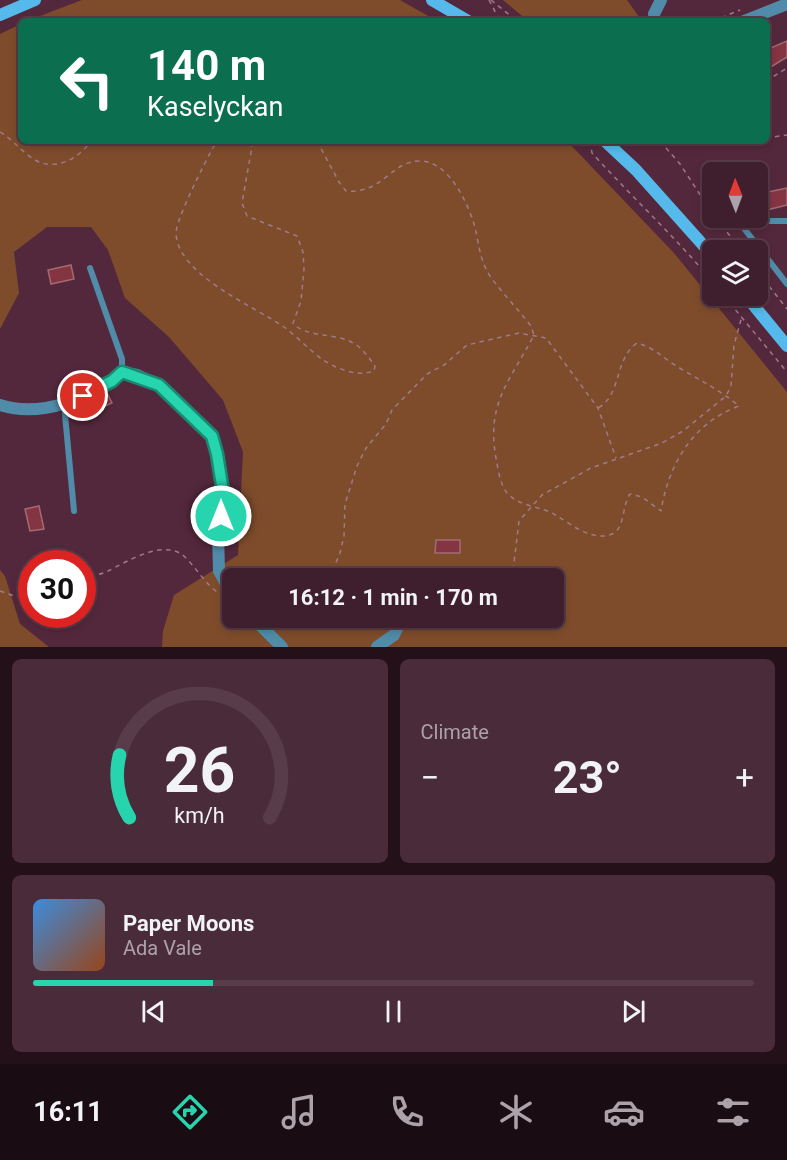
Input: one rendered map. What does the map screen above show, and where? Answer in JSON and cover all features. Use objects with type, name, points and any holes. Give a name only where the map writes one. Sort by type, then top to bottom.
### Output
[{"type":"main road","points":[[0,15],[35,0]]},
{"type":"main road","points":[[432,0],[463,18]]},
{"type":"main road","points":[[608,144],[636,170],[702,244]]},
{"type":"main road","points":[[754,306],[787,346]]},
{"type":"street","points":[[654,14],[661,0]]},
{"type":"street","points":[[744,15],[787,4]]},
{"type":"street","points":[[0,405],[15,410],[35,410],[64,403],[112,381],[122,372],[159,385],[212,436],[224,498],[218,533],[219,571],[222,581]]},
{"type":"street","points":[[263,628],[282,647]]},
{"type":"street","points":[[377,647],[394,635],[397,628]]},
{"type":"lane","points":[[768,221],[787,221]]},
{"type":"lane","points":[[744,228],[787,284]]},
{"type":"lane","points":[[90,268],[122,359],[122,372]]},
{"type":"lane","points":[[64,403],[74,511]]},
{"type":"path","points":[[490,0],[499,18]]},
{"type":"path","points":[[490,0],[513,18]]},
{"type":"path","points":[[728,18],[744,15]]},
{"type":"path","points":[[770,79],[787,68]]},
{"type":"path","points":[[0,132],[39,162],[57,164],[74,159],[88,144]]},
{"type":"path","points":[[770,137],[787,135]]},
{"type":"path","points":[[218,144],[214,146],[182,213],[176,233],[180,248],[195,268],[236,301],[285,327],[337,368],[365,375],[374,371],[375,366],[363,350],[348,341],[298,329],[293,323],[301,301],[303,252],[297,236],[247,216],[242,203],[252,144]]},
{"type":"path","points":[[319,144],[346,191],[359,192],[372,188],[400,167],[418,161],[430,162],[446,172],[456,184],[474,223],[477,249],[490,275],[531,326],[534,335],[496,404],[492,423],[499,473],[507,492],[516,500],[548,510],[587,533],[600,536],[613,534],[620,527],[623,509],[630,494],[642,497],[660,511],[690,437],[725,411],[739,406],[700,377],[671,363],[662,353],[637,343],[628,349],[622,359],[613,390],[606,404],[598,408]]},
{"type":"path","points":[[590,144],[592,153],[651,218],[687,251],[702,269]]},
{"type":"path","points":[[663,144],[680,164],[702,198]]},
{"type":"path","points":[[724,228],[733,240]]},
{"type":"path","points":[[768,285],[787,309]]},
{"type":"path","points":[[733,306],[787,372]]},
{"type":"path","points":[[513,568],[519,520],[531,505],[559,484],[616,458],[662,443],[683,431],[726,396],[731,386],[737,326],[742,316]]},
{"type":"path","points":[[334,568],[344,536],[345,504],[357,466],[366,448],[386,424],[392,410],[427,374],[444,365],[468,345],[519,333],[546,338],[559,352],[598,408],[616,458]]},
{"type":"path","points":[[96,576],[107,572],[128,559],[164,550],[186,557],[204,582],[222,593]]},
{"type":"path","points":[[0,591],[18,597]]},
{"type":"shaded area","points":[[82,0],[400,0],[432,18],[35,18]]},
{"type":"shaded area","points":[[503,0],[627,0],[640,18],[524,18]]},
{"type":"shaded area","points":[[18,25],[18,144],[570,144],[674,253],[702,287],[702,306],[717,306],[787,392],[787,647],[162,647],[163,631],[174,595],[238,555],[243,452],[223,400],[169,337],[125,298],[108,250],[91,227],[47,227],[14,252],[19,293],[0,329],[0,34]]},
{"type":"shaded area","points":[[0,570],[5,576],[18,618],[18,628],[25,628],[49,647],[0,647]]},
{"type":"building","points":[[787,41],[787,57],[770,68],[770,48]]},
{"type":"building","points":[[787,188],[787,205],[768,210],[768,192]]},
{"type":"building","points":[[71,265],[74,279],[51,284],[48,270]]},
{"type":"building","points":[[107,393],[112,403],[92,412],[88,403]]},
{"type":"building","points":[[39,506],[44,529],[30,531],[25,509]]},
{"type":"building","points":[[436,540],[460,540],[460,553],[435,553]]},
{"type":"route","points":[[83,396],[112,381],[122,372],[137,375],[159,385],[212,436],[224,498],[221,516]]}]
